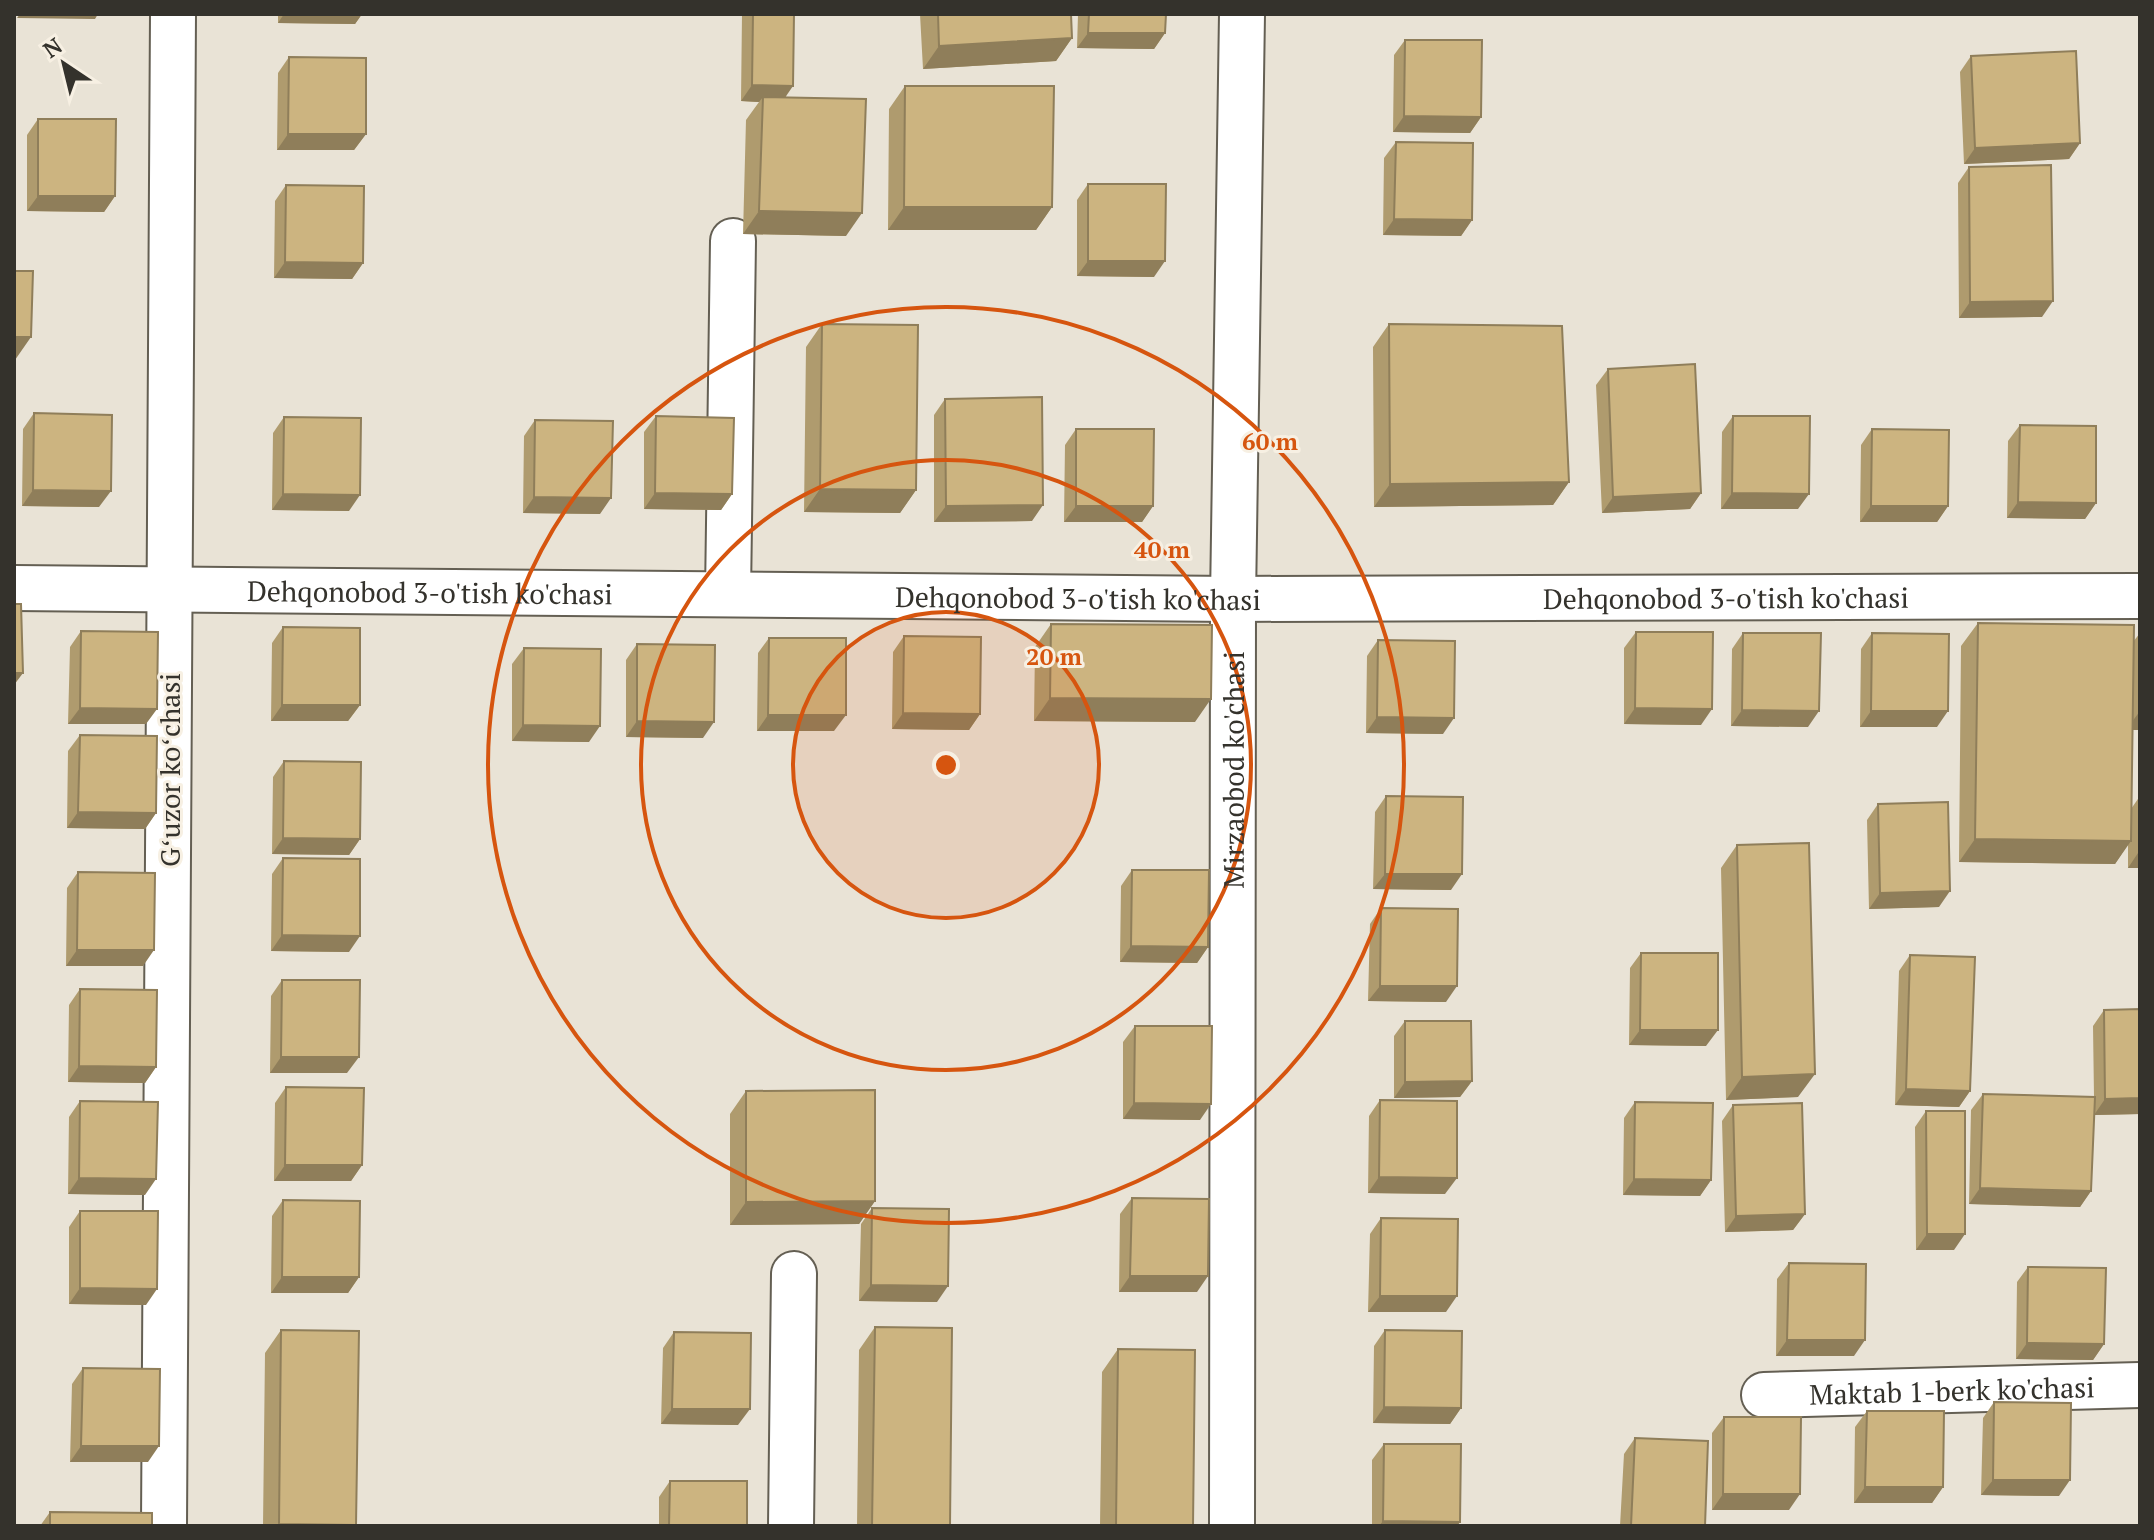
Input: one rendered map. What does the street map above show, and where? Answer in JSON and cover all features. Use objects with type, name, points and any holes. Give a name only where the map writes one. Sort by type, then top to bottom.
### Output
[{"type":"street","name":"Gʻuzor koʻchasi","points":[[164,1526],[173,14]]},
{"type":"street","name":"Mirzaobod ko'chasi","points":[[1232,1526],[1233,599],[1242,14]]},
{"type":"street","points":[[728,594],[733,241]]},
{"type":"street","name":"Dehqonobod 3-o'tish ko'chasi","points":[[14,588],[1233,599],[2140,596]]},
{"type":"street","points":[[791,1526],[794,1274]]},
{"type":"street","name":"Maktab 1-berk ko'chasi","points":[[1764,1395],[2140,1385]]},
{"type":"building","points":[[753,14],[794,14],[793,86],[752,85]]},
{"type":"building","points":[[938,14],[1071,14],[1072,38],[939,46]]},
{"type":"building","points":[[1089,14],[1166,14],[1165,33],[1088,33]]},
{"type":"building","points":[[1405,40],[1482,40],[1481,117],[1404,116]]},
{"type":"building","points":[[2076,51],[2080,143],[1975,148],[1971,56]]},
{"type":"building","points":[[289,57],[366,58],[366,134],[288,134]]},
{"type":"building","points":[[905,86],[1054,86],[1052,207],[904,207]]},
{"type":"building","points":[[763,97],[866,99],[862,213],[759,211]]},
{"type":"building","points":[[38,119],[116,119],[115,196],[38,196]]},
{"type":"building","points":[[1396,142],[1473,143],[1472,220],[1394,219]]},
{"type":"building","points":[[2051,165],[2053,301],[1970,302],[1969,167]]},
{"type":"building","points":[[1088,184],[1166,184],[1165,261],[1088,261]]},
{"type":"building","points":[[286,185],[364,186],[363,263],[285,262]]},
{"type":"building","points":[[14,271],[33,271],[31,337],[14,337]]},
{"type":"building","points":[[822,324],[918,325],[916,490],[820,489]]},
{"type":"building","points":[[1389,324],[1562,326],[1569,482],[1390,484]]},
{"type":"building","points":[[1695,364],[1701,493],[1613,497],[1608,369]]},
{"type":"building","points":[[1042,397],[1043,505],[946,506],[945,399]]},
{"type":"building","points":[[34,413],[112,415],[111,491],[33,490]]},
{"type":"building","points":[[656,416],[734,418],[732,494],[655,493]]},
{"type":"building","points":[[1733,416],[1810,416],[1809,494],[1732,493]]},
{"type":"building","points":[[284,417],[361,418],[360,495],[283,494]]},
{"type":"building","points":[[535,420],[613,421],[611,498],[534,497]]},
{"type":"building","points":[[2020,425],[2096,426],[2096,503],[2018,502]]},
{"type":"building","points":[[1076,429],[1154,429],[1153,506],[1076,506]]},
{"type":"building","points":[[1872,429],[1949,430],[1948,506],[1871,506]]},
{"type":"building","points":[[14,604],[21,604],[23,673],[14,673]]},
{"type":"building","points":[[1978,623],[2134,625],[2131,841],[1975,839]]},
{"type":"building","points":[[1051,624],[1212,625],[1211,699],[1050,698]]},
{"type":"building","points":[[283,627],[360,628],[360,705],[282,705]]},
{"type":"building","points":[[81,631],[158,632],[157,709],[80,708]]},
{"type":"building","points":[[1636,632],[1713,632],[1712,709],[1635,708]]},
{"type":"building","points":[[1743,633],[1821,633],[1819,711],[1742,710]]},
{"type":"building","points":[[1872,633],[1949,634],[1948,711],[1871,711]]},
{"type":"building","points":[[904,636],[981,637],[980,714],[903,713]]},
{"type":"building","points":[[769,638],[846,638],[846,715],[768,715]]},
{"type":"building","points":[[1378,640],[1455,641],[1454,718],[1377,717]]},
{"type":"building","points":[[637,644],[715,645],[714,722],[637,721]]},
{"type":"building","points":[[524,648],[601,649],[600,726],[523,725]]},
{"type":"building","points":[[80,735],[157,736],[156,813],[78,812]]},
{"type":"building","points":[[284,761],[361,762],[360,839],[283,838]]},
{"type":"building","points":[[1386,796],[1463,797],[1462,874],[1385,874]]},
{"type":"building","points":[[1948,802],[1950,891],[1880,893],[1878,804]]},
{"type":"building","points":[[1809,843],[1815,1074],[1742,1077],[1737,845]]},
{"type":"building","points":[[283,858],[360,859],[360,936],[282,935]]},
{"type":"building","points":[[1132,870],[1209,870],[1208,947],[1131,946]]},
{"type":"building","points":[[78,872],[155,873],[154,950],[77,950]]},
{"type":"building","points":[[1381,908],[1458,909],[1457,986],[1380,986]]},
{"type":"building","points":[[1641,953],[1718,953],[1718,1030],[1640,1030]]},
{"type":"building","points":[[1910,955],[1975,957],[1970,1091],[1906,1089]]},
{"type":"building","points":[[282,980],[360,980],[359,1057],[281,1057]]},
{"type":"building","points":[[80,989],[157,990],[156,1067],[79,1066]]},
{"type":"building","points":[[2140,1009],[2140,1098],[2105,1099],[2104,1010]]},
{"type":"building","points":[[1405,1021],[1471,1021],[1472,1081],[1405,1082]]},
{"type":"building","points":[[1135,1026],[1212,1026],[1211,1104],[1134,1103]]},
{"type":"building","points":[[286,1087],[364,1088],[362,1165],[285,1165]]},
{"type":"building","points":[[875,1090],[875,1201],[746,1202],[746,1091]]},
{"type":"building","points":[[1983,1094],[2095,1097],[2091,1191],[1980,1188]]},
{"type":"building","points":[[1380,1100],[1457,1101],[1457,1178],[1379,1177]]},
{"type":"building","points":[[80,1101],[158,1102],[156,1179],[79,1178]]},
{"type":"building","points":[[1635,1102],[1713,1103],[1711,1180],[1634,1179]]},
{"type":"building","points":[[1802,1103],[1805,1214],[1736,1216],[1733,1105]]},
{"type":"building","points":[[1926,1111],[1965,1111],[1965,1234],[1927,1234]]},
{"type":"building","points":[[1132,1198],[1209,1199],[1208,1276],[1130,1276]]},
{"type":"building","points":[[283,1200],[360,1201],[359,1277],[282,1277]]},
{"type":"building","points":[[872,1208],[949,1209],[948,1286],[871,1285]]},
{"type":"building","points":[[80,1211],[158,1211],[157,1289],[80,1288]]},
{"type":"building","points":[[1381,1218],[1458,1219],[1457,1296],[1380,1296]]},
{"type":"building","points":[[1789,1263],[1866,1264],[1865,1340],[1787,1340]]},
{"type":"building","points":[[2028,1267],[2106,1268],[2104,1344],[2027,1343]]},
{"type":"building","points":[[875,1327],[952,1328],[950,1526],[872,1526]]},
{"type":"building","points":[[281,1330],[359,1331],[356,1525],[279,1524]]},
{"type":"building","points":[[1385,1330],[1462,1331],[1461,1408],[1384,1407]]},
{"type":"building","points":[[674,1332],[751,1333],[750,1409],[672,1409]]},
{"type":"building","points":[[1118,1349],[1195,1350],[1193,1526],[1116,1526]]},
{"type":"building","points":[[83,1368],[160,1369],[159,1446],[81,1446]]},
{"type":"building","points":[[1994,1402],[2071,1403],[2070,1480],[1993,1480]]},
{"type":"building","points":[[1867,1411],[1944,1411],[1943,1487],[1865,1487]]},
{"type":"building","points":[[1724,1417],[1801,1417],[1800,1494],[1723,1494]]},
{"type":"building","points":[[1635,1438],[1708,1441],[1705,1526],[1631,1526]]},
{"type":"building","points":[[1384,1444],[1461,1444],[1460,1522],[1383,1521]]},
{"type":"building","points":[[670,1481],[747,1481],[747,1526],[669,1526]]},
{"type":"building","points":[[50,1512],[152,1513],[152,1526],[50,1526]]}]
